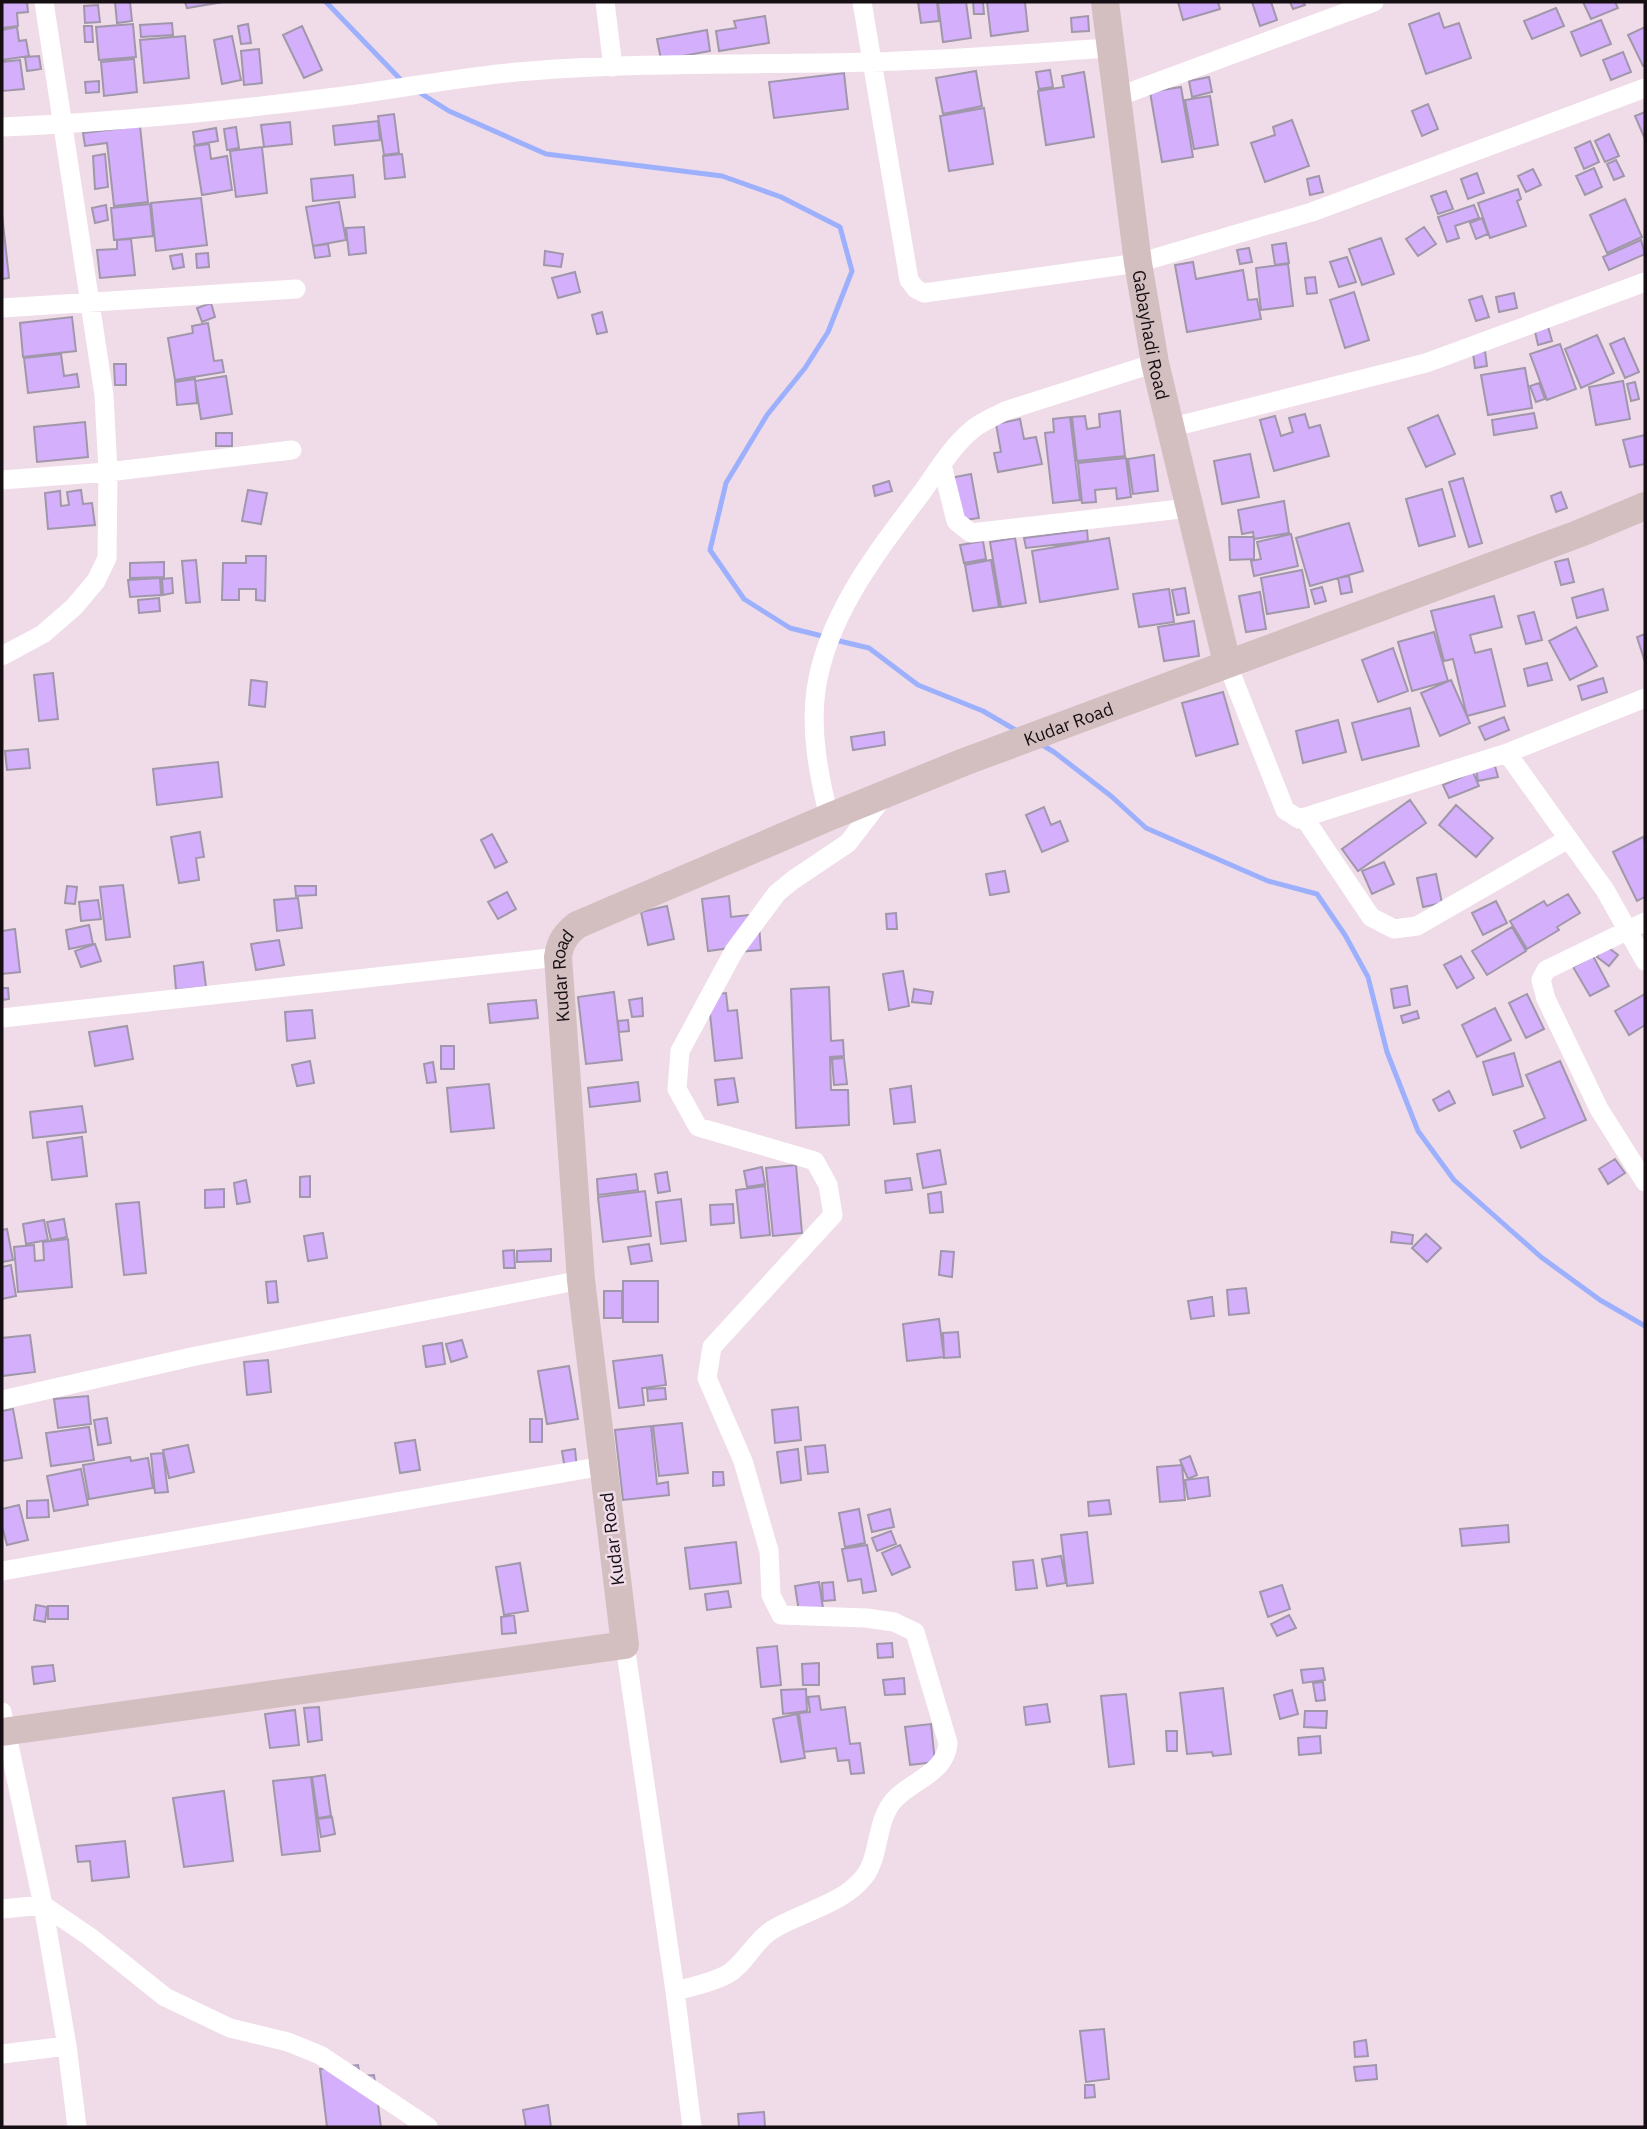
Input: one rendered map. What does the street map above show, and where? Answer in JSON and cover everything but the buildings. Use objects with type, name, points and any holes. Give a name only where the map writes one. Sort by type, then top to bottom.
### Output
[{"type":"street","points":[[2,656],[43,634],[74,607],[96,581],[107,558],[108,472],[104,395],[44,2]]},
{"type":"street","points":[[605,2],[613,67]]},
{"type":"street","points":[[862,2],[909,280],[916,289],[924,293],[1138,263],[1312,212],[1645,88]]},
{"type":"street","name":"Gabayhadi Road","points":[[1105,2],[1138,263],[1155,363],[1227,663]]},
{"type":"street","points":[[1117,97],[1374,2]]},
{"type":"street","points":[[2,127],[284,104],[491,74],[613,67],[873,62],[1111,48]]},
{"type":"street","points":[[1169,428],[1426,363],[1645,282]]},
{"type":"street","points":[[2,308],[296,289]]},
{"type":"street","points":[[829,817],[822,790],[814,729],[816,689],[833,628],[874,556],[942,465],[970,431],[983,422],[1005,411],[1155,363]]},
{"type":"street","points":[[2,480],[108,472],[292,450]]},
{"type":"street","points":[[942,465],[956,522],[971,533],[1189,508]]},
{"type":"street","name":"Kudar Road","points":[[625,1645],[581,1280],[558,957],[560,944],[566,934],[577,925],[964,762],[1578,534],[1645,506]]},
{"type":"street","points":[[1227,663],[1285,810],[1294,817],[1305,819],[1507,753],[1645,698]]},
{"type":"street","points":[[1507,753],[1605,891],[1645,961]]},
{"type":"street","points":[[675,1991],[726,1975],[736,1968],[751,1948],[769,1932],[823,1905],[862,1880],[869,1869],[886,1812],[895,1799],[909,1787],[932,1773],[948,1752],[946,1734],[915,1632],[894,1622],[866,1618],[781,1615],[771,1595],[769,1551],[760,1515],[743,1461],[708,1378],[712,1347],[833,1215],[828,1185],[815,1161],[698,1127],[677,1089],[680,1051],[734,951],[778,893],[793,880],[849,844],[885,795]]},
{"type":"street","points":[[1305,819],[1371,917],[1394,929],[1417,926],[1568,839]]},
{"type":"street","points":[[1645,922],[1546,970],[1542,974],[1541,988],[1599,1108],[1645,1182]]},
{"type":"street","points":[[2,1018],[558,957]]},
{"type":"street","points":[[2,1400],[196,1356],[581,1280]]},
{"type":"street","points":[[2,1571],[603,1466]]},
{"type":"street","points":[[77,2127],[67,2046],[43,1905],[3,1725],[625,1645],[692,2127]]},
{"type":"street","points":[[2,1909],[43,1905],[90,1937],[165,1997],[230,2028],[288,2042],[320,2055],[428,2127]]},
{"type":"street","points":[[2,2054],[67,2046]]},
{"type":"waterway","points":[[326,2],[403,82]]},
{"type":"waterway","points":[[417,91],[449,111],[546,154],[722,176],[781,197],[840,227],[852,271],[828,332],[805,368],[767,415],[726,483],[710,550],[744,599],[790,628],[826,637]]},
{"type":"waterway","points":[[835,640],[869,648],[918,685],[983,711],[1019,732]]},
{"type":"waterway","points":[[1039,743],[1111,796],[1146,828],[1268,881],[1317,894],[1345,935],[1368,977],[1387,1052],[1418,1131],[1454,1180],[1541,1257],[1600,1300],[1645,1326]]}]
